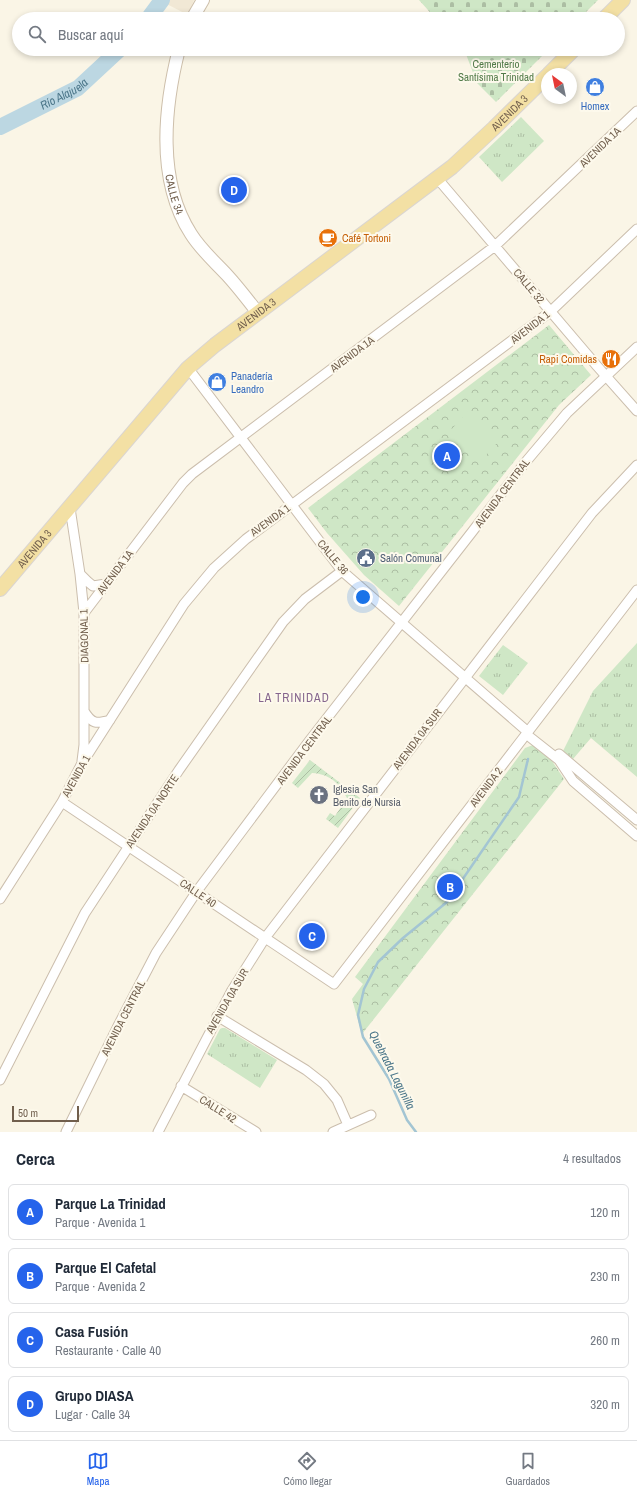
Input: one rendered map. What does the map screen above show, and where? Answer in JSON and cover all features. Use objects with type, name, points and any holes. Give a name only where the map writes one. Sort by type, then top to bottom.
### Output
[{"type":"main road","points":[[611,12],[623,0]]},
{"type":"main road","name":"AVENIDA 3","points":[[555,68],[567,56]]},
{"type":"main road","name":"AVENIDA 3","points":[[0,589],[188,368],[215,345],[437,178],[473,148],[541,82]]},
{"type":"street","points":[[196,12],[203,0]]},
{"type":"street","name":"CALLE 34","points":[[178,56],[171,91],[167,128],[169,173],[176,206],[184,223],[201,247],[228,276],[258,313]]},
{"type":"street","name":"AVENIDA 1A","points":[[84,613],[187,478],[495,246],[637,111]]},
{"type":"street","name":"CALLE 32","points":[[437,178],[550,312],[637,411]]},
{"type":"street","name":"AVENIDA 1","points":[[0,899],[62,802],[81,765],[178,614],[204,578],[246,539],[550,312],[637,229]]},
{"type":"street","name":"AVENIDA CENTRAL","points":[[66,1132],[156,953],[197,892],[310,740],[524,464],[562,418],[637,347]]},
{"type":"street","name":"CALLE 36","points":[[188,368],[342,570],[401,623],[528,732]]},
{"type":"street","name":"AVENIDA 0A SUR","points":[[158,1132],[217,1016],[265,938],[592,513],[637,465]]},
{"type":"street","name":"DIAGONAL 1","points":[[70,508],[84,613],[84,745],[81,765]]},
{"type":"street","name":"AVENIDA 0A NORTE","points":[[0,1080],[75,930],[129,846],[283,622],[305,599],[342,570]]},
{"type":"street","points":[[80,574],[93,586],[106,584]]},
{"type":"street","name":"AVENIDA 2","points":[[334,984],[637,590]]},
{"type":"street","points":[[84,711],[91,721],[98,723],[110,720]]},
{"type":"street","points":[[528,732],[637,820]]},
{"type":"street","points":[[528,732],[559,760],[573,781],[637,836]]},
{"type":"street","name":"CALLE 40","points":[[62,802],[334,984]]},
{"type":"street","points":[[217,1016],[306,1070],[324,1084],[336,1100],[348,1125]]},
{"type":"street","name":"CALLE 42","points":[[181,1086],[256,1132]]},
{"type":"street","points":[[333,1132],[371,1115]]},
{"type":"shaded area","points":[[159,0],[194,0],[189,12],[182,12]]},
{"type":"green space","points":[[419,0],[598,0],[586,12],[430,12]]},
{"type":"green space","name":"Cementerio Santísima Trinidad","points":[[467,56],[542,56],[496,102],[477,83]]},
{"type":"green space","points":[[521,117],[544,141],[502,182],[479,157]]},
{"type":"green space","points":[[549,325],[591,375],[559,405],[399,606],[364,575],[327,533],[308,508]]},
{"type":"green space","points":[[468,411],[499,441],[481,460],[450,431]]},
{"type":"green space","points":[[637,643],[637,777],[591,738],[573,759],[563,751],[593,691]]},
{"type":"green space","points":[[503,645],[528,663],[503,695],[479,676]]},
{"type":"green space","points":[[533,745],[552,761],[564,779],[362,1034],[352,999],[363,984],[355,977],[525,748]]},
{"type":"green space","points":[[310,760],[360,798],[338,828],[326,819],[330,813],[335,816],[347,798],[341,788],[333,780],[324,775],[312,773],[298,788],[292,783]]},
{"type":"green space","points":[[225,1028],[277,1060],[260,1088],[207,1054],[220,1029]]},
{"type":"waterway","name":"Río Alajuela","points":[[153,12],[162,0]]},
{"type":"waterway","name":"Río Alajuela","points":[[0,127],[78,88],[112,56]]},
{"type":"waterway","name":"Quebrada Lagunilla","points":[[416,1132],[407,1120],[389,1079],[363,1037],[358,1015],[364,989],[378,962],[403,938],[447,902],[519,797],[528,759]]},
{"type":"place","name":"Homex","points":[[595,87]]},
{"type":"place","name":"Grupo DIASA","points":[[234,190]]},
{"type":"place","name":"Café Tortoni","points":[[328,238]]},
{"type":"place","name":"Rapi Comidas","points":[[611,359]]},
{"type":"place","name":"Panadería Leandro","points":[[217,382]]},
{"type":"place","name":"Parque La Trinidad","points":[[447,456]]},
{"type":"place","name":"Salón Comunal","points":[[366,558]]},
{"type":"place","name":"Iglesia San Benito de Nursia","points":[[319,795]]},
{"type":"place","name":"Parque El Cafetal","points":[[450,887]]},
{"type":"place","name":"Casa Fusión","points":[[312,936]]},
{"type":"district","name":"LA TRINIDAD","points":[[294,698]]}]
